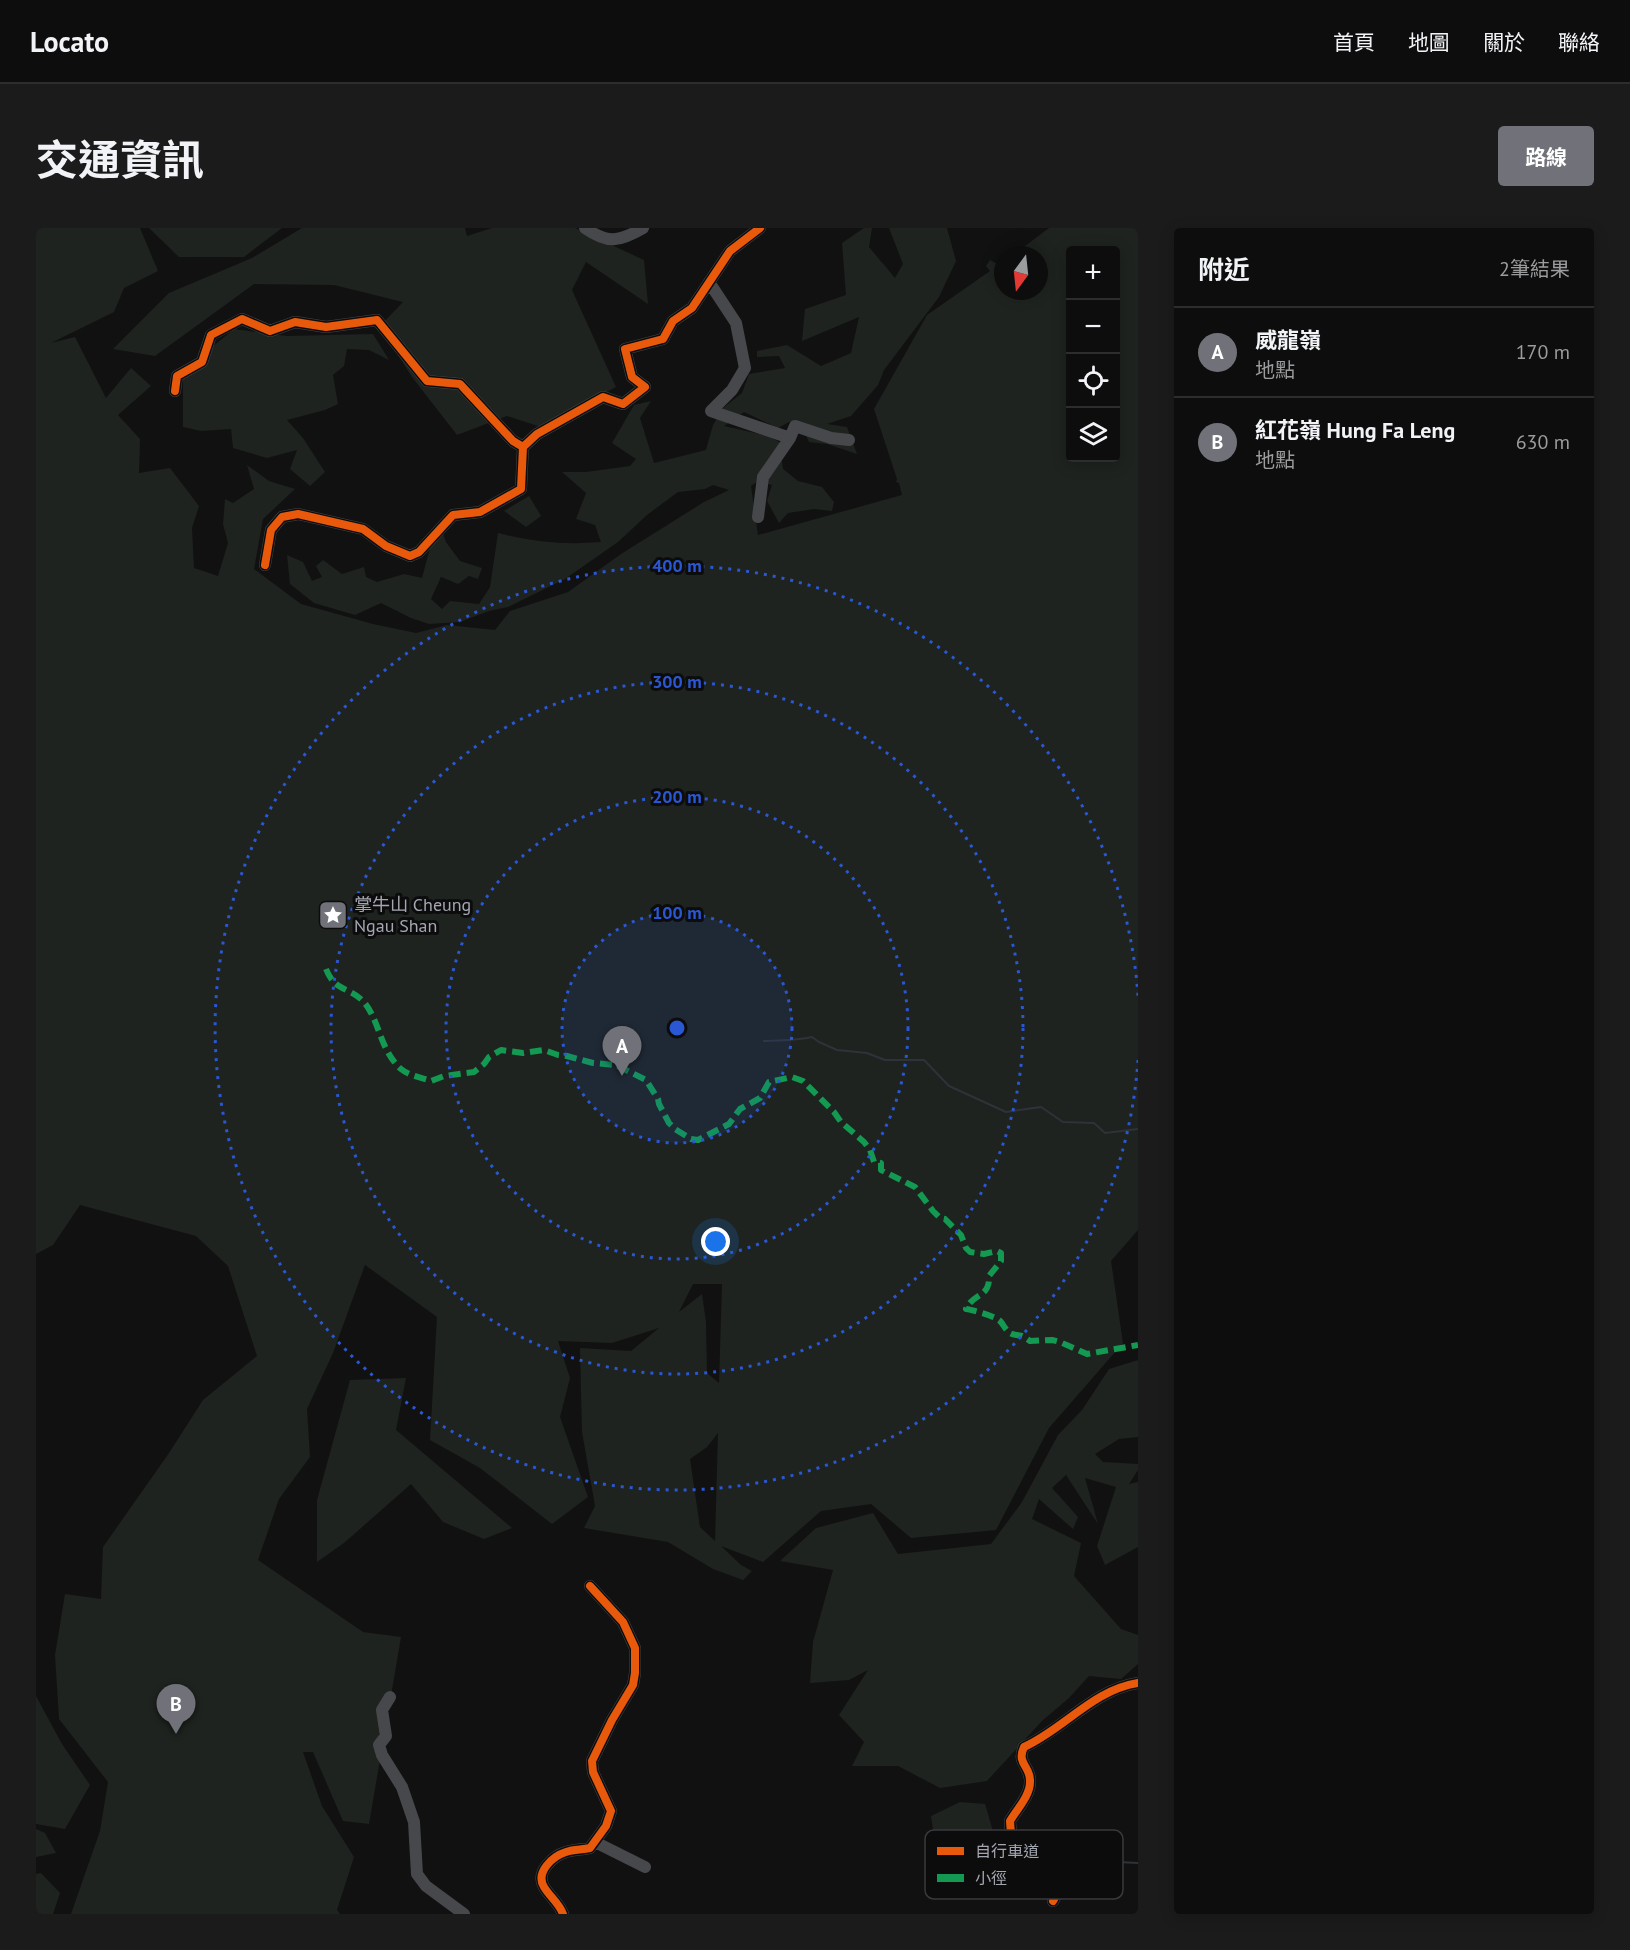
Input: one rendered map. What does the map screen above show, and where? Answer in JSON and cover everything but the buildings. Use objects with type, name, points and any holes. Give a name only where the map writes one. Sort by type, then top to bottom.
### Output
[{"type":"street","points":[[585,228],[597,237],[608,240],[622,238],[643,228]]},
{"type":"street","points":[[265,565],[271,530],[282,517],[298,514],[363,529],[386,546],[410,556],[419,552],[453,515],[480,512],[521,489],[524,447],[537,434],[603,397],[623,404],[645,387],[632,377],[625,349],[663,339],[673,321],[692,309],[730,250],[760,228]]},
{"type":"street","points":[[710,282],[735,324],[745,368],[732,390],[711,411],[790,438]]},
{"type":"street","points":[[175,391],[177,376],[202,362],[211,335],[242,319],[270,331],[295,322],[326,327],[377,320],[427,381],[460,384],[513,441],[524,447]]},
{"type":"street","points":[[758,517],[763,477],[790,438],[795,426],[831,438],[849,440]]},
{"type":"street","points":[[563,1914],[558,1903],[544,1888],[543,1870],[567,1851],[590,1848],[606,1827],[611,1810],[594,1772],[592,1761],[612,1720],[633,1685],[635,1665],[635,1648],[623,1622],[590,1586]]},
{"type":"street","points":[[1011,1830],[1010,1821],[1030,1785],[1029,1774],[1020,1759],[1024,1747],[1038,1741],[1094,1700],[1114,1689],[1138,1683]]},
{"type":"street","points":[[390,1697],[382,1710],[386,1734],[379,1745],[382,1755],[402,1787],[414,1822],[417,1874],[426,1886],[464,1914]]},
{"type":"street","points":[[595,1842],[645,1867]]},
{"type":"shaded area","points":[[36,228],[140,228],[158,271],[124,288],[114,312],[51,343],[75,337],[106,398],[131,368],[151,386],[118,415],[140,439],[139,473],[170,468],[199,506],[192,528],[194,568],[218,576],[228,543],[223,524],[225,499],[233,503],[254,489],[247,465],[269,481],[295,489],[263,519],[254,569],[301,604],[416,633],[447,625],[495,630],[510,611],[568,592],[621,554],[704,502],[729,490],[713,485],[705,489],[678,492],[647,515],[618,542],[565,579],[508,607],[489,611],[460,622],[429,624],[381,603],[355,615],[314,603],[290,584],[287,555],[303,562],[312,581],[322,577],[316,566],[323,560],[342,574],[364,567],[366,577],[377,582],[404,574],[422,578],[430,548],[442,531],[446,542],[460,561],[482,568],[478,579],[469,576],[458,584],[441,577],[431,599],[442,609],[450,601],[479,604],[490,587],[498,533],[549,542],[601,542],[595,525],[576,519],[586,493],[562,472],[586,472],[630,466],[636,459],[612,443],[634,405],[651,401],[640,418],[654,463],[706,450],[713,425],[723,408],[742,393],[749,374],[785,368],[779,356],[757,357],[757,351],[787,345],[821,366],[851,353],[859,317],[802,341],[805,309],[846,295],[842,243],[864,228],[872,228],[869,247],[895,278],[903,264],[889,228],[947,228],[956,261],[939,297],[884,370],[878,385],[851,416],[827,424],[847,427],[857,454],[827,444],[809,442],[800,422],[789,422],[778,428],[744,412],[724,426],[769,436],[779,442],[783,469],[798,481],[822,487],[834,502],[832,511],[814,509],[788,513],[779,523],[767,501],[772,485],[758,481],[751,486],[758,535],[902,495],[874,409],[927,315],[990,271],[986,266],[990,260],[994,262],[994,300],[1048,300],[1048,246],[1025,246],[1049,228],[1138,228],[1138,1230],[1111,1261],[1123,1343],[1049,1428],[996,1530],[911,1538],[871,1504],[821,1511],[763,1562],[721,1546],[741,1565],[752,1571],[743,1580],[713,1569],[668,1542],[584,1528],[595,1506],[582,1432],[580,1348],[631,1351],[659,1328],[612,1343],[558,1341],[570,1378],[560,1417],[588,1497],[552,1524],[480,1468],[430,1440],[437,1317],[365,1265],[333,1353],[307,1409],[310,1457],[279,1499],[258,1560],[363,1632],[401,1637],[369,1824],[343,1821],[313,1752],[303,1752],[322,1806],[354,1857],[337,1910],[340,1914],[71,1914],[100,1831],[108,1782],[59,1719],[55,1655],[65,1594],[101,1599],[103,1547],[203,1400],[257,1356],[228,1266],[196,1236],[80,1205],[53,1245],[36,1254]],"holes":[[[693,1284],[722,1284],[719,1383],[707,1373],[706,1322],[702,1294],[679,1312]],[[718,1433],[715,1541],[700,1527],[690,1459],[707,1447]]]},
{"type":"shaded area","points":[[149,228],[282,228],[244,257],[179,257]]},
{"type":"shaded area","points":[[302,228],[465,228],[467,236],[492,228],[575,228],[644,260],[648,304],[586,262],[572,290],[616,387],[541,427],[507,416],[457,435],[412,377],[380,326],[403,302],[334,285],[254,284],[155,356],[113,349],[169,293],[252,258]]},
{"type":"shaded area","points":[[234,329],[287,336],[373,334],[389,360],[369,350],[347,349],[344,366],[333,375],[338,404],[325,410],[287,420],[303,438],[325,472],[310,486],[290,469],[297,450],[267,458],[233,448],[231,429],[201,431],[183,427],[183,379],[211,348]]},
{"type":"shaded area","points":[[529,496],[541,516],[526,527],[504,511]]},
{"type":"shaded area","points":[[1138,1360],[1138,1437],[1119,1439],[1095,1454],[1103,1462],[1138,1464],[1138,1470],[1129,1484],[1138,1482],[1138,1547],[1105,1565],[1097,1546],[1116,1487],[1085,1478],[1098,1524],[1066,1475],[1052,1488],[1078,1517],[1073,1529],[1039,1499],[1032,1519],[1081,1543],[1074,1576],[1121,1629],[1138,1635],[1138,1664],[1121,1679],[1089,1676],[1069,1698],[1042,1721],[987,1781],[940,1788],[898,1766],[852,1766],[864,1742],[839,1715],[868,1670],[849,1680],[810,1683],[813,1642],[833,1570],[780,1561],[816,1528],[873,1513],[898,1554],[991,1544],[1022,1502],[1058,1435],[1082,1410],[1109,1369]]},
{"type":"shaded area","points":[[406,1378],[396,1430],[512,1528],[484,1539],[443,1522],[411,1484],[344,1543],[317,1562],[317,1500],[350,1380]]},
{"type":"shaded area","points":[[36,1696],[62,1744],[90,1785],[65,1829],[36,1824]]},
{"type":"shaded area","points":[[960,1802],[985,1804],[993,1830],[933,1830],[931,1816]]},
{"type":"shaded area","points":[[36,1829],[45,1833],[56,1853],[36,1857]]},
{"type":"shaded area","points":[[41,1873],[60,1893],[53,1914],[36,1914],[36,1874]]},
{"type":"waterway","points":[[764,1041],[812,1037],[837,1050],[867,1053],[885,1060],[924,1060],[949,1086],[1006,1112],[1041,1107],[1063,1122],[1094,1123],[1105,1133],[1138,1129]]},
{"type":"waterway","points":[[1123,1862],[1138,1863]]},
{"type":"marked path","points":[[326,969],[333,982],[363,1001],[373,1017],[388,1053],[401,1069],[411,1075],[431,1081],[444,1076],[474,1072],[489,1057],[501,1050],[523,1053],[544,1050],[593,1063],[616,1065],[646,1080],[669,1123],[691,1139],[698,1140],[729,1124],[740,1109],[760,1098],[769,1082],[792,1077],[803,1081],[841,1122],[864,1142],[874,1162],[881,1163],[881,1170],[915,1187],[933,1211],[961,1235],[970,1252],[984,1254],[997,1251],[1001,1253],[1001,1261],[989,1276],[987,1288],[966,1309],[996,1318],[1010,1333],[1030,1341],[1052,1340],[1087,1354],[1138,1345]]},
{"type":"cycle path","points":[[265,565],[271,530],[282,517],[298,514],[363,529],[386,546],[410,556],[419,552],[453,515],[480,512],[521,489],[523,447],[537,434],[603,397],[623,404],[645,387],[632,377],[625,349],[663,339],[673,321],[692,308],[730,251],[760,228]]},
{"type":"cycle path","points":[[175,391],[177,376],[202,362],[211,335],[242,319],[270,331],[295,322],[326,327],[377,320],[427,381],[460,384],[513,441],[523,447]]},
{"type":"cycle path","points":[[563,1914],[544,1887],[542,1876],[547,1865],[561,1854],[590,1848],[606,1826],[611,1811],[593,1772],[592,1761],[612,1720],[633,1685],[635,1673],[635,1648],[623,1622],[590,1586]]},
{"type":"cycle path","points":[[1011,1830],[1010,1821],[1026,1797],[1029,1787],[1030,1777],[1022,1757],[1024,1747],[1107,1693],[1138,1683]]},
{"type":"place","name":"掌牛山 Cheung Ngau Shan","points":[[333,915]]},
{"type":"place","name":"威龍嶺","points":[[622,1076]]},
{"type":"place","name":"紅花嶺 Hung Fa Leng","points":[[176,1734]]}]
